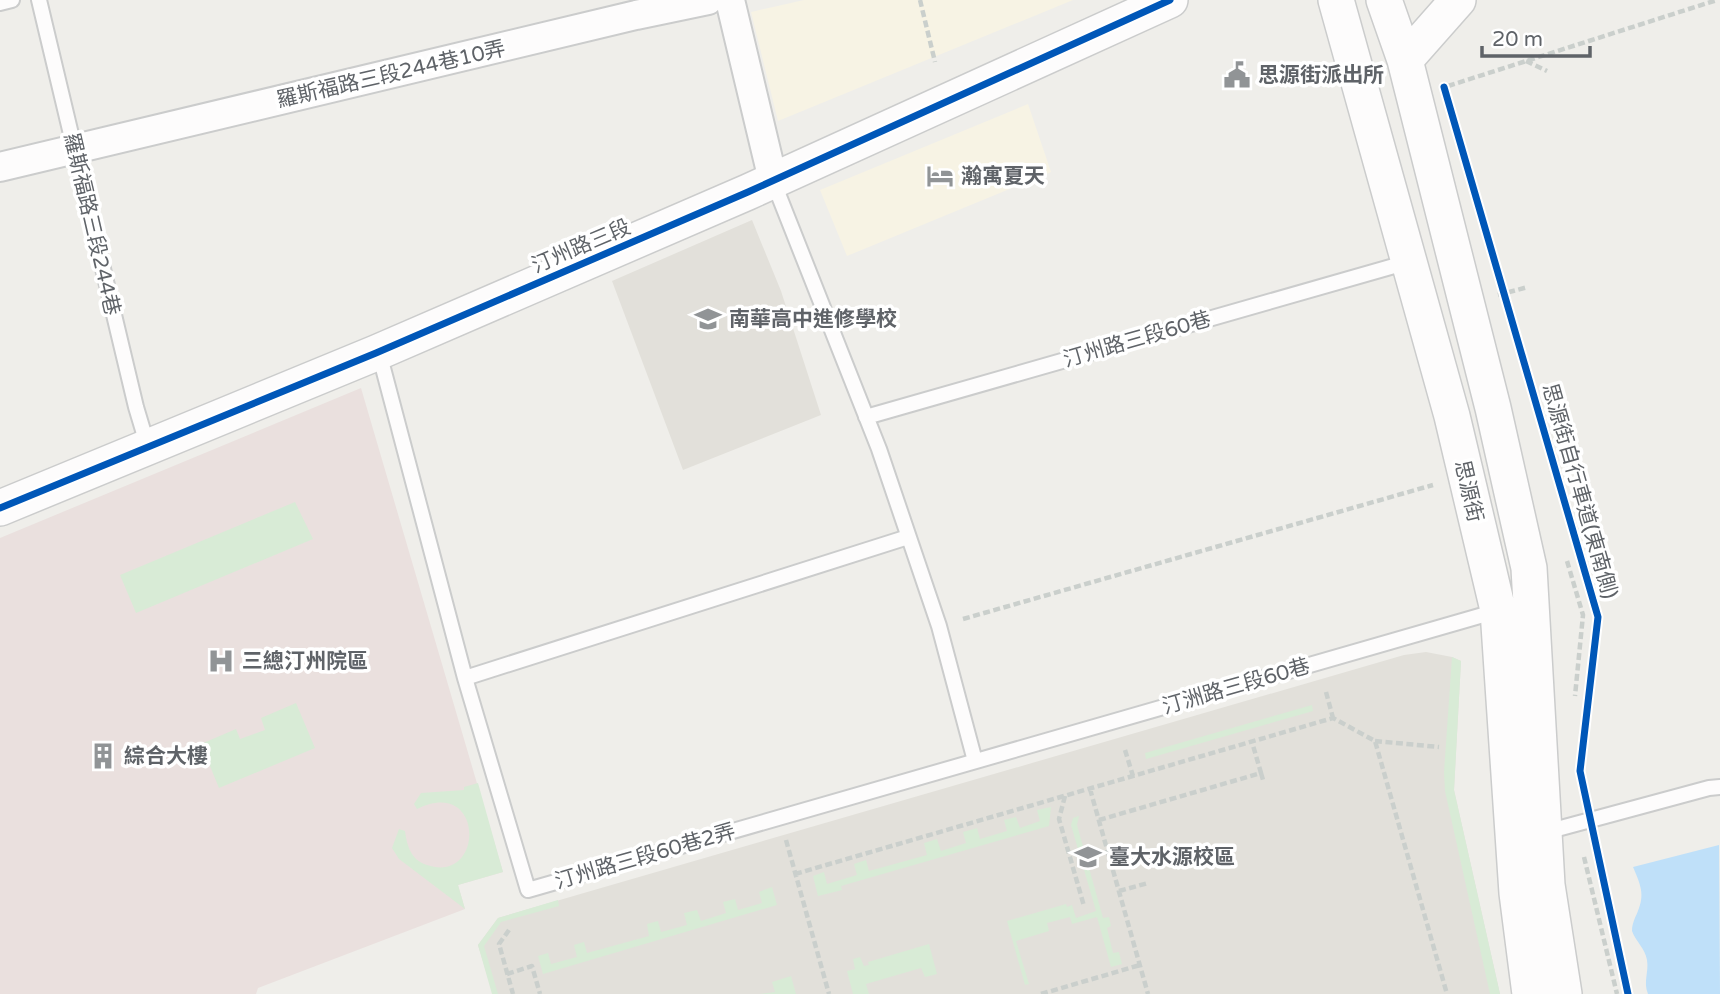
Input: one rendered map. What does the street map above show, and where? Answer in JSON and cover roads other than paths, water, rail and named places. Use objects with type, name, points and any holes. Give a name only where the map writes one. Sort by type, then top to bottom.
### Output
[{"type":"street","name":"羅斯福路三段244巷10弄","points":[[0,167],[708,0]]},
{"type":"street","points":[[730,0],[773,180]]},
{"type":"street","name":"思源街","points":[[1336,0],[1452,416],[1498,610],[1517,893],[1530,994]]},
{"type":"street","name":"思源街","points":[[1384,0],[1405,60],[1493,408],[1530,568],[1547,885],[1564,994]]},
{"type":"street","points":[[1405,60],[1458,0]]},
{"type":"street","name":"汀州路三段","points":[[0,508],[376,353],[822,160],[1158,2]]},
{"type":"lane","points":[[0,3],[12,0]]},
{"type":"lane","name":"羅斯福路三段244巷","points":[[38,0],[135,407],[148,447]]},
{"type":"lane","points":[[773,180],[866,417],[939,626],[975,761]]},
{"type":"lane","name":"汀州路三段60巷","points":[[866,417],[1408,261]]},
{"type":"lane","name":"汀州路三段60巷2弄","points":[[376,353],[383,368],[466,678],[528,890],[975,761]]},
{"type":"lane","points":[[466,678],[908,537]]},
{"type":"lane","name":"汀洲路三段60巷","points":[[975,761],[1498,610]]},
{"type":"lane","points":[[1544,832],[1720,787]]},
{"type":"water","points":[[1719,845],[1720,994],[1648,994],[1646,956],[1632,931],[1641,897],[1633,867]]},
{"type":"place","name":"思源街派出所","points":[[1237,75]]},
{"type":"place","name":"瀚寓夏天","points":[[940,176]]},
{"type":"place","name":"南華高中進修學校","points":[[708,319]]},
{"type":"place","name":"三總汀州院區","points":[[221,661]]},
{"type":"place","name":"綜合大樓","points":[[103,756]]},
{"type":"place","name":"臺大水源校區","points":[[1088,857]]}]
